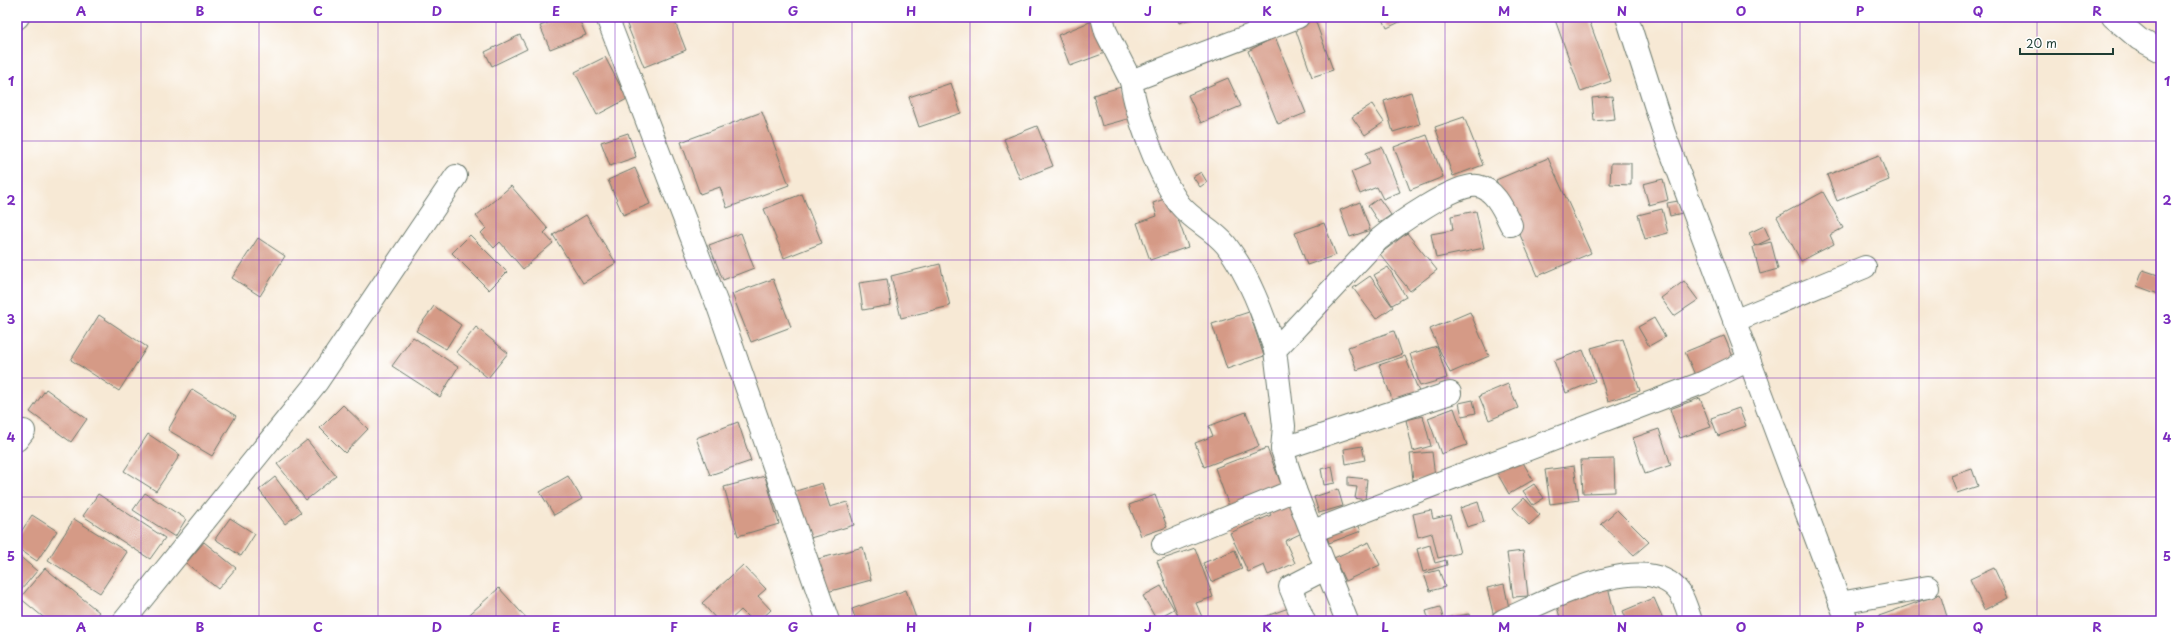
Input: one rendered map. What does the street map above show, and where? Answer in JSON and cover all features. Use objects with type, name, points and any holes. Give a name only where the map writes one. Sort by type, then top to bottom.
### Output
[{"type":"street","points":[[607,17],[719,309],[828,621]]},
{"type":"street","points":[[1102,17],[1106,32],[1131,81],[1134,101],[1146,135],[1169,188],[1181,206],[1226,245],[1244,273],[1265,318],[1275,350],[1284,426],[1282,449],[1295,490],[1313,531],[1348,621]]},
{"type":"street","points":[[1131,81],[1298,17]]},
{"type":"street","points":[[1627,17],[1664,133],[1844,612],[1928,587]]},
{"type":"street","points":[[2113,17],[2139,39],[2161,50]]},
{"type":"street","points":[[124,621],[317,382],[456,176]]},
{"type":"street","points":[[1275,350],[1378,240],[1396,226],[1433,203],[1460,189],[1477,186],[1490,192],[1500,204],[1511,225]]},
{"type":"street","points":[[1734,321],[1865,267]]},
{"type":"street","points":[[1313,531],[1702,383],[1749,360]]},
{"type":"street","points":[[1282,449],[1450,393]]},
{"type":"street","points":[[1163,544],[1295,490]]},
{"type":"street","points":[[1304,621],[1290,587],[1327,568]]},
{"type":"street","points":[[1502,621],[1604,578],[1638,574],[1651,574],[1670,584],[1680,593],[1691,621]]},
{"type":"building","points":[[563,17],[578,17],[586,35],[550,49],[540,26]]},
{"type":"building","points":[[624,17],[673,17],[686,50],[644,67]]},
{"type":"building","points":[[1177,17],[1196,17],[1179,23]]},
{"type":"building","points":[[1307,17],[1314,17],[1333,70],[1312,77],[1293,22]]},
{"type":"building","points":[[1382,17],[1410,17],[1387,28]]},
{"type":"building","points":[[1554,17],[1588,17],[1611,81],[1581,92]]},
{"type":"building","points":[[1092,21],[1105,53],[1070,66],[1058,35]]},
{"type":"building","points":[[520,35],[527,49],[492,66],[485,52]]},
{"type":"building","points":[[1275,37],[1306,113],[1278,124],[1248,51]]},
{"type":"building","points":[[605,57],[627,99],[597,115],[575,72]]},
{"type":"building","points":[[1228,78],[1241,106],[1201,123],[1188,95]]},
{"type":"building","points":[[951,83],[961,113],[919,127],[909,97]]},
{"type":"building","points":[[1121,87],[1131,118],[1102,126],[1093,95]]},
{"type":"building","points":[[1411,92],[1420,124],[1393,132],[1384,101]]},
{"type":"building","points":[[1612,96],[1615,119],[1594,121],[1592,98]]},
{"type":"building","points":[[1372,104],[1384,122],[1365,135],[1352,117]]},
{"type":"building","points":[[762,112],[789,185],[727,208],[720,187],[700,194],[681,142]]},
{"type":"building","points":[[1464,117],[1483,165],[1453,176],[1435,127]]},
{"type":"building","points":[[1037,126],[1053,166],[1020,179],[1004,139]]},
{"type":"building","points":[[628,133],[636,157],[610,166],[601,142]]},
{"type":"building","points":[[1427,135],[1443,177],[1410,190],[1394,147]]},
{"type":"building","points":[[1382,147],[1400,192],[1383,199],[1377,187],[1360,194],[1351,172],[1370,164],[1366,153]]},
{"type":"building","points":[[1879,155],[1889,180],[1837,201],[1827,175]]},
{"type":"building","points":[[1548,158],[1591,253],[1538,276],[1496,180]]},
{"type":"building","points":[[1611,163],[1631,163],[1631,185],[1610,184]]},
{"type":"building","points":[[635,168],[650,204],[623,215],[608,180]]},
{"type":"building","points":[[1201,172],[1207,182],[1200,187],[1193,177]]},
{"type":"building","points":[[1663,179],[1668,200],[1649,205],[1643,184]]},
{"type":"building","points":[[511,186],[548,229],[544,233],[553,243],[523,269],[500,242],[494,248],[481,233],[486,228],[476,216]]},
{"type":"building","points":[[1823,192],[1843,228],[1830,235],[1834,244],[1801,261],[1777,217]]},
{"type":"building","points":[[802,194],[822,243],[784,258],[764,209]]},
{"type":"building","points":[[1170,197],[1188,247],[1150,260],[1137,223],[1157,216],[1153,203]]},
{"type":"building","points":[[1379,198],[1391,215],[1379,223],[1368,206]]},
{"type":"building","points":[[1678,201],[1682,213],[1670,216],[1667,203]]},
{"type":"building","points":[[1360,202],[1370,230],[1350,237],[1340,210]]},
{"type":"building","points":[[1662,209],[1668,233],[1645,239],[1638,215]]},
{"type":"building","points":[[1476,211],[1484,248],[1436,258],[1431,234],[1453,230],[1451,216]]},
{"type":"building","points":[[586,215],[616,263],[583,283],[553,235]]},
{"type":"building","points":[[1324,223],[1336,255],[1307,265],[1295,233]]},
{"type":"building","points":[[1764,226],[1770,239],[1755,246],[1749,233]]},
{"type":"building","points":[[741,233],[754,268],[723,280],[709,245]]},
{"type":"building","points":[[1407,233],[1437,270],[1410,291],[1380,254]]},
{"type":"building","points":[[470,235],[507,272],[489,290],[452,253]]},
{"type":"building","points":[[258,238],[285,256],[260,296],[232,278]]},
{"type":"building","points":[[1771,242],[1778,269],[1760,274],[1753,247]]},
{"type":"building","points":[[940,264],[950,306],[901,318],[891,276]]},
{"type":"building","points":[[1388,267],[1406,297],[1392,305],[1374,275]]},
{"type":"building","points":[[2143,270],[2161,276],[2161,295],[2137,286]]},
{"type":"building","points":[[1370,276],[1393,307],[1376,319],[1353,288]]},
{"type":"building","points":[[773,279],[791,327],[751,342],[732,294]]},
{"type":"building","points":[[887,279],[891,305],[863,310],[859,283]]},
{"type":"building","points":[[1684,281],[1698,300],[1674,316],[1661,298]]},
{"type":"building","points":[[434,306],[461,325],[446,349],[416,331]]},
{"type":"building","points":[[1249,312],[1264,356],[1227,369],[1212,324]]},
{"type":"building","points":[[1470,312],[1489,356],[1450,373],[1430,329]]},
{"type":"building","points":[[99,315],[147,347],[119,391],[71,360]]},
{"type":"building","points":[[1654,318],[1665,337],[1649,346],[1638,327]]},
{"type":"building","points":[[476,327],[508,353],[488,378],[456,352]]},
{"type":"building","points":[[1394,331],[1402,354],[1357,370],[1348,347]]},
{"type":"building","points":[[1724,336],[1734,359],[1695,375],[1685,352]]},
{"type":"building","points":[[413,337],[458,367],[440,397],[392,366]]},
{"type":"building","points":[[1623,339],[1640,391],[1608,401],[1591,348]]},
{"type":"building","points":[[1437,346],[1447,378],[1420,386],[1410,354]]},
{"type":"building","points":[[1583,350],[1595,381],[1566,393],[1554,361]]},
{"type":"building","points":[[1405,356],[1419,392],[1393,401],[1379,365]]},
{"type":"building","points":[[1508,384],[1518,408],[1489,420],[1479,396]]},
{"type":"building","points":[[46,389],[87,419],[71,442],[30,412]]},
{"type":"building","points":[[192,389],[236,416],[212,456],[168,430]]},
{"type":"building","points":[[1700,398],[1711,427],[1680,438],[1670,409]]},
{"type":"building","points":[[1473,400],[1476,413],[1462,416],[1459,403]]},
{"type":"building","points":[[343,405],[368,429],[345,453],[320,428]]},
{"type":"building","points":[[1454,408],[1467,445],[1441,454],[1428,418]]},
{"type":"building","points":[[1739,408],[1746,426],[1718,436],[1711,418]]},
{"type":"building","points":[[1246,412],[1259,446],[1204,467],[1195,443],[1213,436],[1209,426]]},
{"type":"building","points":[[1423,416],[1431,446],[1413,451],[1406,420]]},
{"type":"building","points":[[738,422],[751,461],[710,475],[696,438]]},
{"type":"building","points":[[1659,429],[1671,465],[1645,474],[1633,438]]},
{"type":"building","points":[[148,434],[180,455],[156,491],[124,471]]},
{"type":"building","points":[[307,440],[336,476],[306,500],[277,464]]},
{"type":"building","points":[[1362,446],[1365,460],[1346,464],[1344,449]]},
{"type":"building","points":[[1267,448],[1283,489],[1230,509],[1215,468]]},
{"type":"building","points":[[1432,452],[1435,477],[1413,480],[1410,454]]},
{"type":"building","points":[[1521,459],[1533,480],[1509,494],[1497,473]]},
{"type":"building","points":[[1614,459],[1615,492],[1583,493],[1581,460]]},
{"type":"building","points":[[1332,466],[1335,483],[1324,485],[1321,469]]},
{"type":"building","points":[[1574,466],[1579,500],[1550,504],[1545,470]]},
{"type":"building","points":[[1972,469],[1978,486],[1957,493],[1951,476]]},
{"type":"building","points":[[568,476],[582,499],[554,515],[540,492]]},
{"type":"building","points":[[765,476],[779,524],[738,536],[724,487]]},
{"type":"building","points":[[275,477],[301,512],[285,524],[259,490]]},
{"type":"building","points":[[1348,477],[1367,479],[1365,500],[1355,498],[1357,487],[1348,486]]},
{"type":"building","points":[[822,483],[830,507],[847,502],[854,525],[807,539],[793,492]]},
{"type":"building","points":[[1534,484],[1544,498],[1533,505],[1523,491]]},
{"type":"building","points":[[1338,489],[1343,506],[1319,513],[1314,497]]},
{"type":"building","points":[[145,493],[186,519],[175,537],[133,510]]},
{"type":"building","points":[[98,494],[165,538],[150,559],[83,516]]},
{"type":"building","points":[[1155,495],[1167,527],[1141,536],[1129,505]]},
{"type":"building","points":[[1288,498],[1304,532],[1285,541],[1295,563],[1268,575],[1264,565],[1248,572],[1230,533],[1271,515],[1267,507]]},
{"type":"building","points":[[1524,498],[1540,515],[1529,525],[1513,508]]},
{"type":"building","points":[[1478,502],[1484,522],[1467,527],[1460,508]]},
{"type":"building","points":[[1431,510],[1433,519],[1450,515],[1460,553],[1438,558],[1432,533],[1418,537],[1413,514]]},
{"type":"building","points":[[1617,510],[1649,542],[1634,555],[1601,524]]},
{"type":"building","points":[[32,515],[57,531],[37,561],[17,548],[17,538]]},
{"type":"building","points":[[230,518],[255,534],[241,556],[215,539]]},
{"type":"building","points":[[74,519],[127,552],[100,593],[48,560]]},
{"type":"building","points":[[1357,522],[1361,531],[1329,543],[1326,534]]},
{"type":"building","points":[[204,542],[236,568],[218,589],[186,563]]},
{"type":"building","points":[[1369,542],[1380,565],[1345,581],[1334,558]]},
{"type":"building","points":[[1430,545],[1435,563],[1446,560],[1447,565],[1423,572],[1417,549]]},
{"type":"building","points":[[863,547],[871,580],[827,592],[818,559]]},
{"type":"building","points":[[1195,548],[1213,597],[1196,603],[1202,617],[1190,621],[1180,621],[1157,561]]},
{"type":"building","points":[[1235,550],[1242,569],[1211,582],[1203,563]]},
{"type":"building","points":[[1523,551],[1528,596],[1513,597],[1507,553]]},
{"type":"building","points":[[17,554],[37,571],[17,595]]},
{"type":"building","points":[[743,565],[766,589],[758,596],[771,610],[759,621],[752,621],[741,610],[729,621],[718,621],[702,603]]},
{"type":"building","points":[[45,568],[99,612],[92,621],[48,621],[20,598]]},
{"type":"building","points":[[1994,568],[2008,598],[1984,610],[1970,579]]},
{"type":"building","points":[[1439,570],[1445,587],[1430,591],[1424,574]]},
{"type":"building","points":[[1504,584],[1510,613],[1494,617],[1487,588]]},
{"type":"building","points":[[1161,586],[1174,609],[1156,619],[1143,596]]},
{"type":"building","points":[[1608,587],[1616,619],[1561,621],[1555,600]]},
{"type":"building","points":[[499,588],[529,621],[462,621]]},
{"type":"building","points":[[906,590],[917,621],[856,621],[852,609]]},
{"type":"building","points":[[1940,594],[1948,620],[1881,621],[1879,616]]},
{"type":"building","points":[[1654,598],[1664,621],[1627,621],[1623,611]]},
{"type":"building","points":[[1294,606],[1299,621],[1262,621],[1261,618]]},
{"type":"building","points":[[1440,607],[1444,621],[1429,621],[1426,611]]},
{"type":"building","points":[[1469,614],[1470,621],[1447,621],[1447,618]]}]
